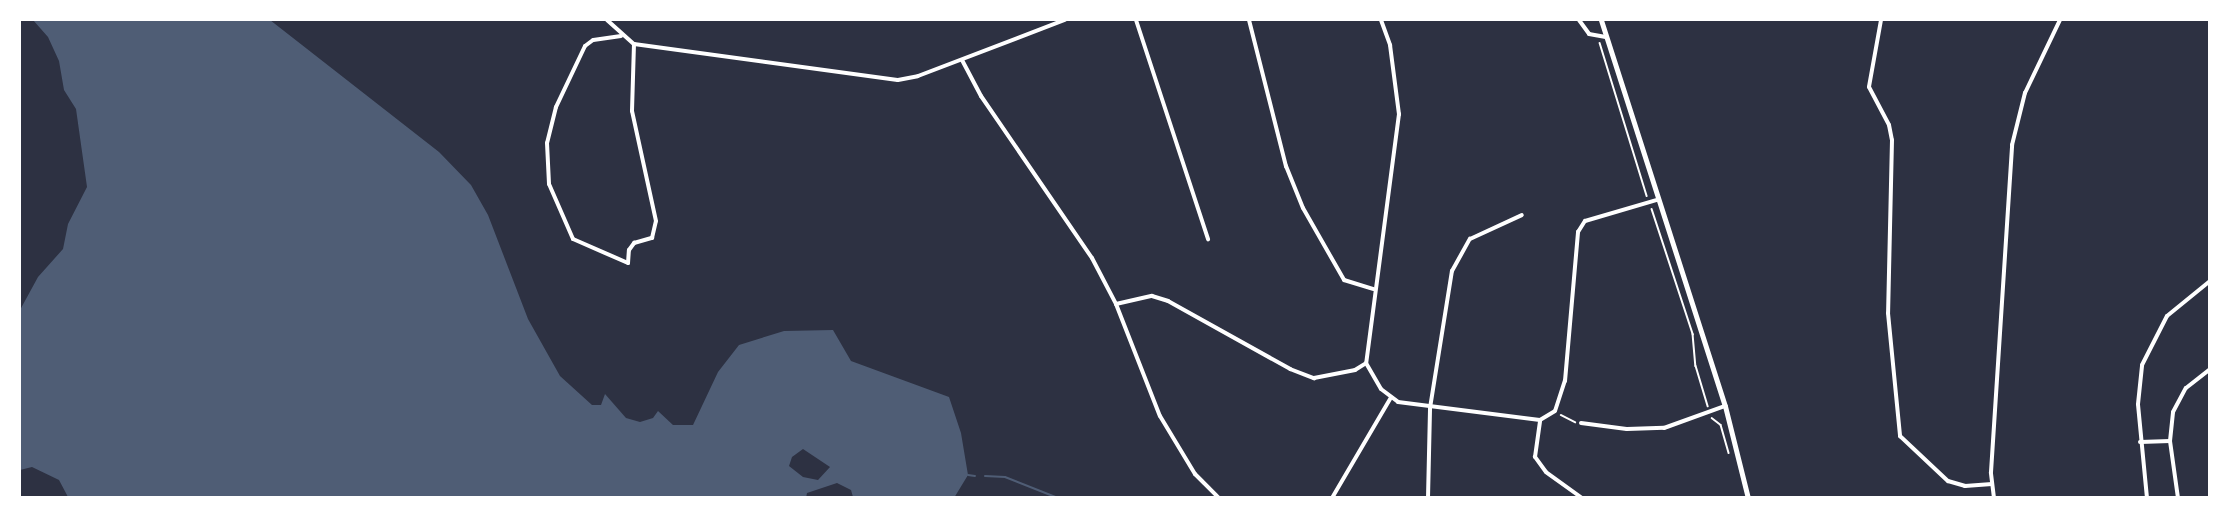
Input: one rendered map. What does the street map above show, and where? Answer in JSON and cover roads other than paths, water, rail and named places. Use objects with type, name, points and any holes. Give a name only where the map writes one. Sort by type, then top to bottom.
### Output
[{"type":"main road","points":[[1601,20],[1725,406],[1748,498]]},
{"type":"street","points":[[607,20],[621,36],[634,44],[898,80],[962,60],[1065,20]]},
{"type":"street","points":[[1136,20],[1208,239]]},
{"type":"street","points":[[1249,20],[1286,166],[1303,208],[1344,280],[1374,289]]},
{"type":"street","points":[[1381,20],[1390,45],[1399,114],[1366,363],[1390,399],[1430,408],[1540,420],[1555,411],[1565,381],[1578,232],[1586,221],[1657,200]]},
{"type":"street","points":[[1579,20],[1585,31],[1606,37]]},
{"type":"street","points":[[1881,20],[1869,87],[1889,125],[1892,140],[1888,312],[1900,436],[1948,481],[1965,486],[1992,484]]},
{"type":"street","points":[[1994,498],[1992,484],[2012,145],[2025,93],[2060,20]]},
{"type":"street","points":[[621,36],[593,40],[585,46],[556,107],[547,142],[549,184],[573,239],[605,256],[628,263],[629,250],[634,243],[652,238],[656,221],[632,111],[634,44]]},
{"type":"street","points":[[962,60],[981,96],[1092,258],[1116,304],[1160,416],[1195,474],[1220,498]]},
{"type":"street","points":[[1428,498],[1430,408],[1458,257],[1475,236],[1522,215]]},
{"type":"street","points":[[2147,498],[2140,441],[2138,382],[2147,351],[2175,307],[2210,281]]},
{"type":"street","points":[[1116,304],[1152,296],[1168,301],[1290,369],[1314,378],[1355,370],[1366,363]]},
{"type":"street","points":[[2178,498],[2170,441],[2171,419],[2181,394],[2210,369]]},
{"type":"street","points":[[1332,498],[1390,399]]},
{"type":"street","points":[[1581,423],[1627,429],[1665,428],[1725,406]]},
{"type":"street","points":[[1540,420],[1535,457],[1546,472],[1582,498]]},
{"type":"street","points":[[2140,441],[2170,441]]},
{"type":"water","points":[[33,20],[270,20],[439,152],[471,185],[488,215],[528,319],[560,376],[592,405],[601,405],[605,394],[626,418],[640,422],[653,418],[658,411],[673,425],[693,425],[718,372],[739,345],[784,331],[833,330],[851,361],[949,397],[961,433],[968,475],[954,498],[853,497],[851,490],[837,483],[807,493],[806,498],[68,497],[59,480],[32,467],[20,470],[20,310],[38,277],[63,249],[68,224],[87,187],[76,109],[64,90],[59,61],[48,37]],"holes":[[[803,449],[830,467],[818,480],[803,477],[789,466],[792,457]]]},
{"type":"waterway","points":[[968,475],[975,476]]},
{"type":"waterway","points":[[985,476],[1005,477],[1058,498]]}]
